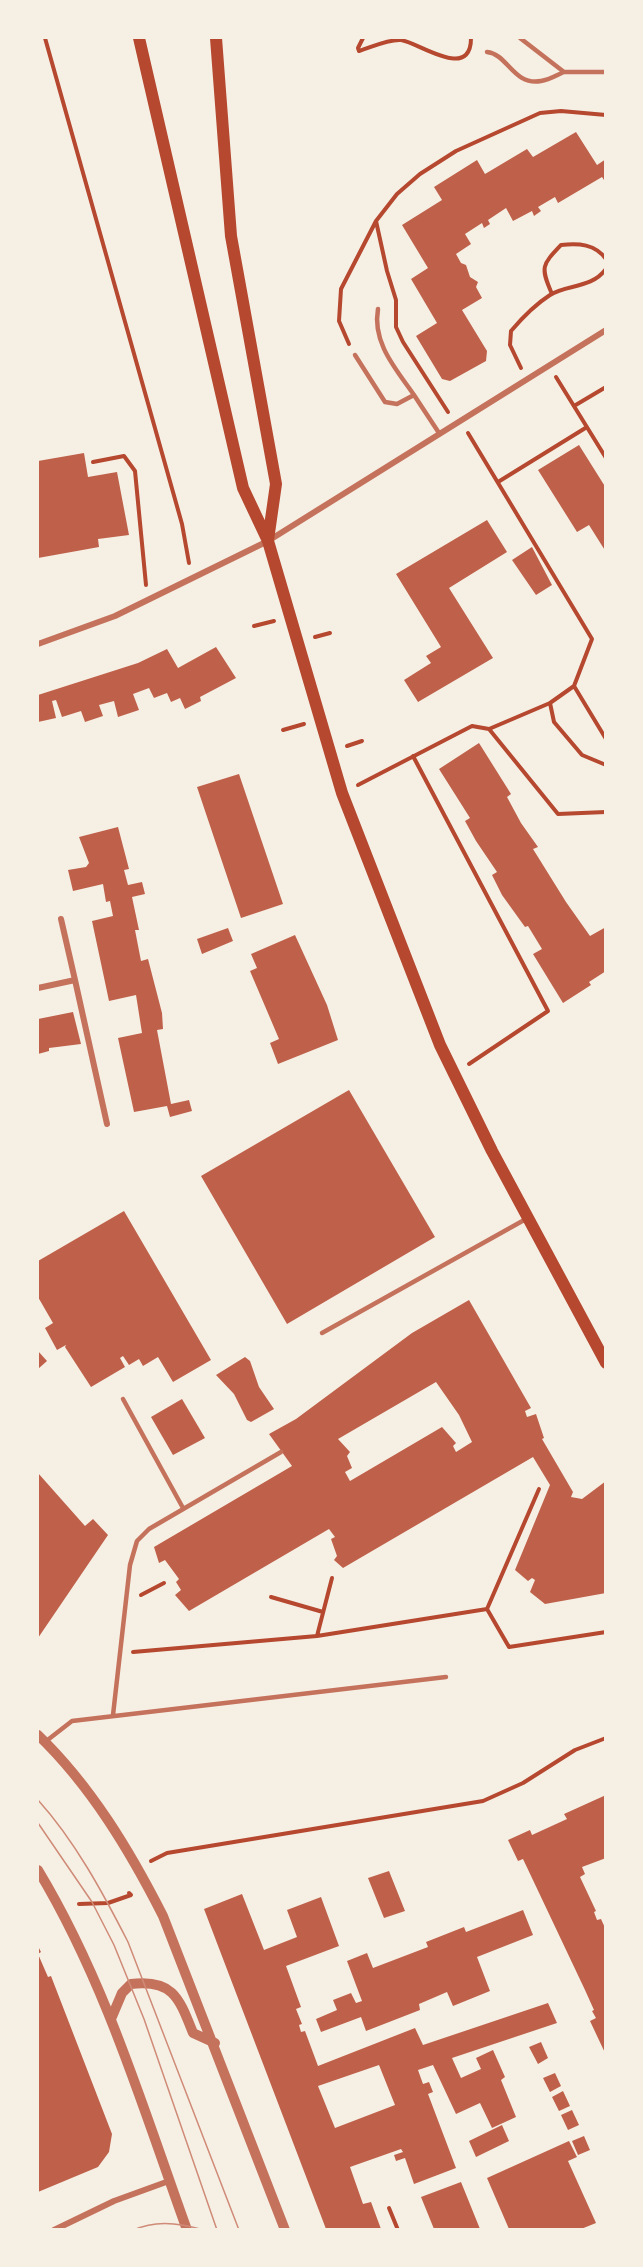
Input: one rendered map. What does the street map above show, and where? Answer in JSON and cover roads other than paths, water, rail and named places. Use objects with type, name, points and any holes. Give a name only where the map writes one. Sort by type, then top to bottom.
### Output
[{"type":"main road","points":[[139,38],[243,488],[268,541],[342,793],[391,922],[454,1074],[606,1363]]},
{"type":"main road","points":[[216,38],[231,236],[276,484],[268,541]]},
{"type":"street","points":[[38,644],[115,616],[268,541],[606,330]]},
{"type":"street","points":[[61,918],[107,1124]]},
{"type":"street","points":[[38,988],[75,980]]},
{"type":"street","points":[[41,1738],[94,1801],[138,1868],[173,1936],[285,2229]]},
{"type":"street","points":[[38,1870],[70,1929],[111,2019],[187,2229]]},
{"type":"street","points":[[111,2019],[122,1993],[132,1984],[159,1984],[170,1990],[179,2000],[193,2033],[214,2043]]},
{"type":"street","points":[[54,2229],[114,2201],[169,2181]]},
{"type":"lane","points":[[520,38],[564,72]]},
{"type":"lane","points":[[487,52],[494,53],[518,76],[530,80],[541,81],[564,72],[606,72]]},
{"type":"lane","points":[[378,309],[377,328],[382,347],[439,433]]},
{"type":"lane","points":[[356,355],[385,402],[397,404],[414,395]]},
{"type":"lane","points":[[322,1333],[528,1218]]},
{"type":"lane","points":[[123,1399],[183,1508]]},
{"type":"lane","points":[[113,1714],[130,1564],[137,1541],[149,1529],[281,1452]]},
{"type":"lane","points":[[41,1738],[72,1721],[113,1714],[446,1677]]},
{"type":"tram line","points":[[38,1800],[76,1850],[128,1942],[239,2230]]},
{"type":"tram line","points":[[38,1823],[92,1902],[114,1945],[144,2019],[217,2230]]},
{"type":"tram line","points":[[134,2230],[160,2223],[204,2230]]}]
